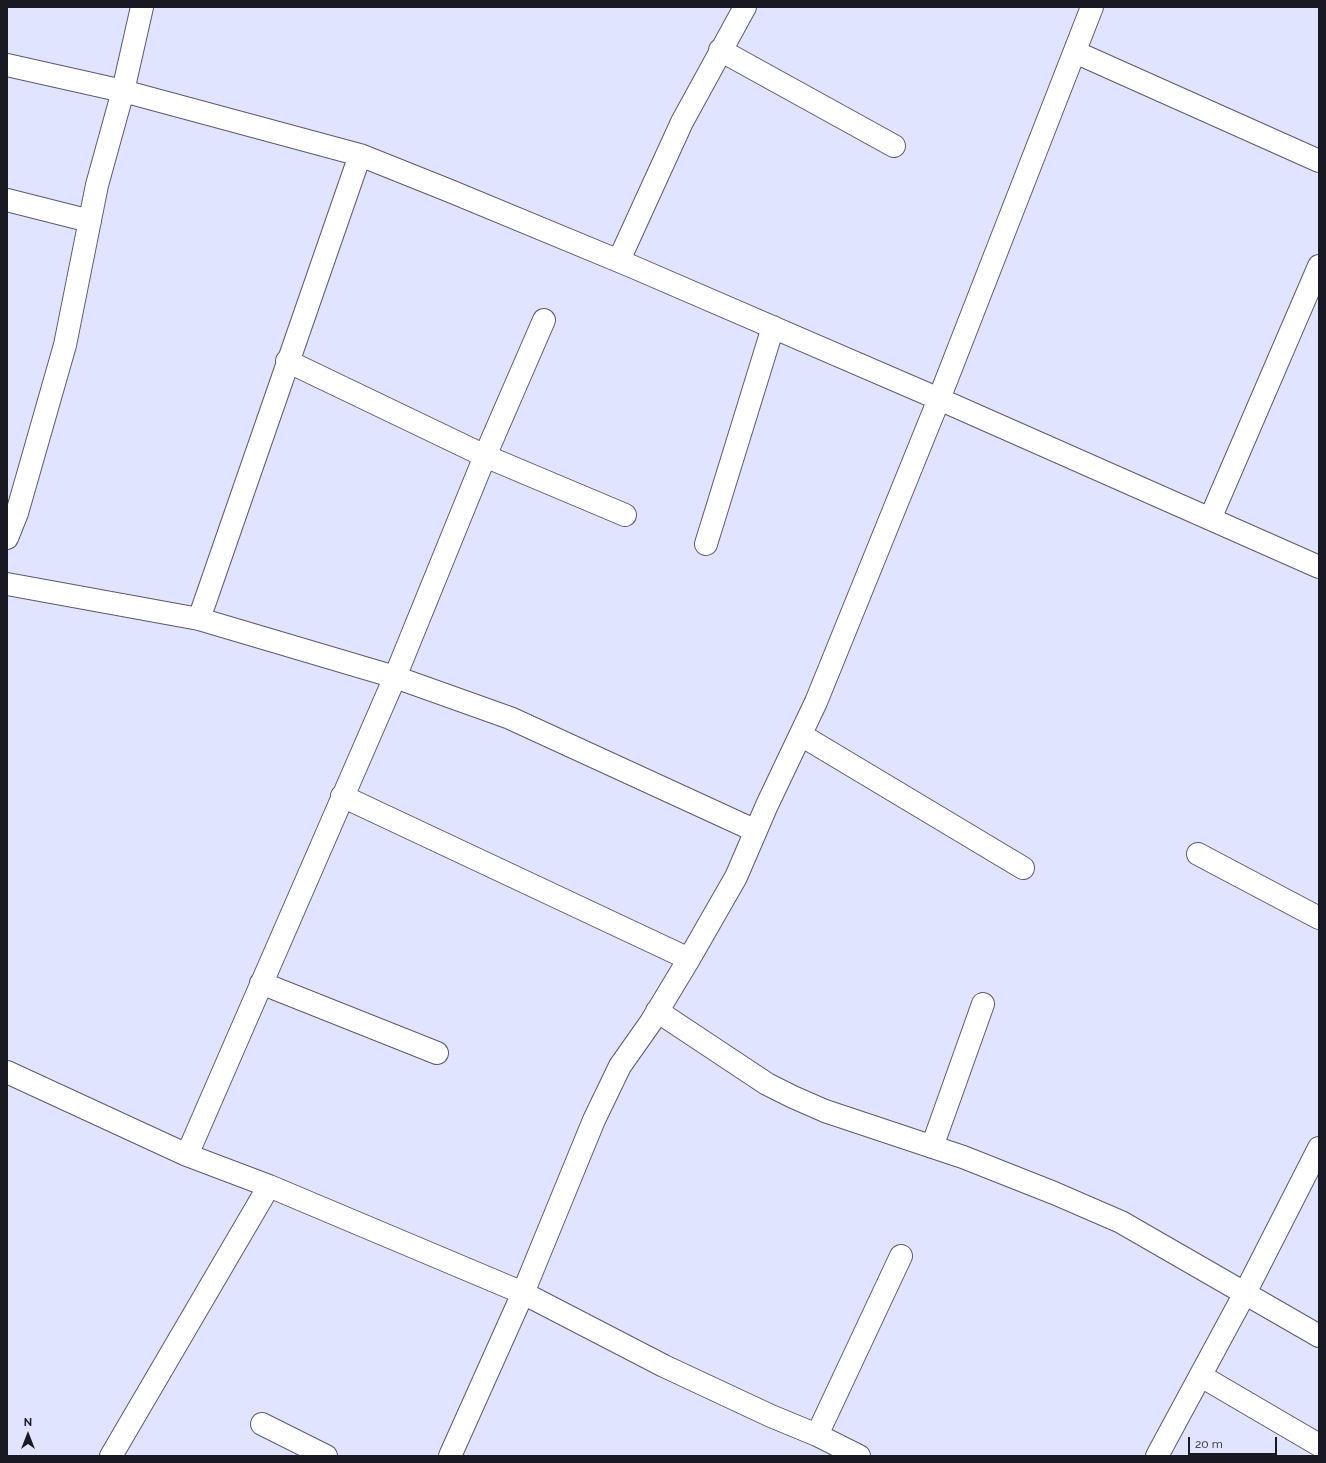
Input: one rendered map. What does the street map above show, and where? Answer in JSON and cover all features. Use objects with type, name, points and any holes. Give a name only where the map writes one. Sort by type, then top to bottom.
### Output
[{"type":"street","points":[[7,538],[17,514],[65,345],[97,185],[123,91],[142,7]]},
{"type":"street","points":[[618,260],[682,122],[720,50],[745,7]]},
{"type":"street","points":[[456,1454],[594,1120],[620,1066],[657,1011],[736,878],[756,831],[816,702],[939,399],[1075,52],[1085,10]]},
{"type":"street","points":[[720,50],[894,146]]},
{"type":"street","points":[[1075,52],[1319,161]]},
{"type":"street","points":[[7,65],[123,91],[360,155],[618,260],[939,399],[1319,567]]},
{"type":"street","points":[[199,619],[287,361],[360,155]]},
{"type":"street","points":[[7,200],[90,221]]},
{"type":"street","points":[[1210,519],[1319,266]]},
{"type":"street","points":[[187,1155],[395,677],[485,456],[544,320]]},
{"type":"street","points":[[706,544],[773,327]]},
{"type":"street","points":[[287,361],[485,456],[625,515]]},
{"type":"street","points":[[7,584],[199,619],[395,677],[510,718],[756,831]]},
{"type":"street","points":[[801,735],[1023,868]]},
{"type":"street","points":[[342,796],[689,959]]},
{"type":"street","points":[[1198,854],[1319,918]]},
{"type":"street","points":[[261,983],[437,1053]]},
{"type":"street","points":[[932,1147],[983,1004]]},
{"type":"street","points":[[657,1011],[767,1084],[825,1111],[963,1157],[1054,1193],[1121,1222],[1319,1336]]},
{"type":"street","points":[[7,1072],[187,1155],[269,1186],[523,1293],[664,1366],[771,1416],[817,1435],[859,1456]]},
{"type":"street","points":[[1158,1456],[1245,1293],[1319,1148]]},
{"type":"street","points":[[111,1456],[269,1186]]},
{"type":"street","points":[[817,1435],[901,1256]]},
{"type":"street","points":[[1200,1376],[1319,1445]]},
{"type":"street","points":[[262,1424],[326,1456]]}]
